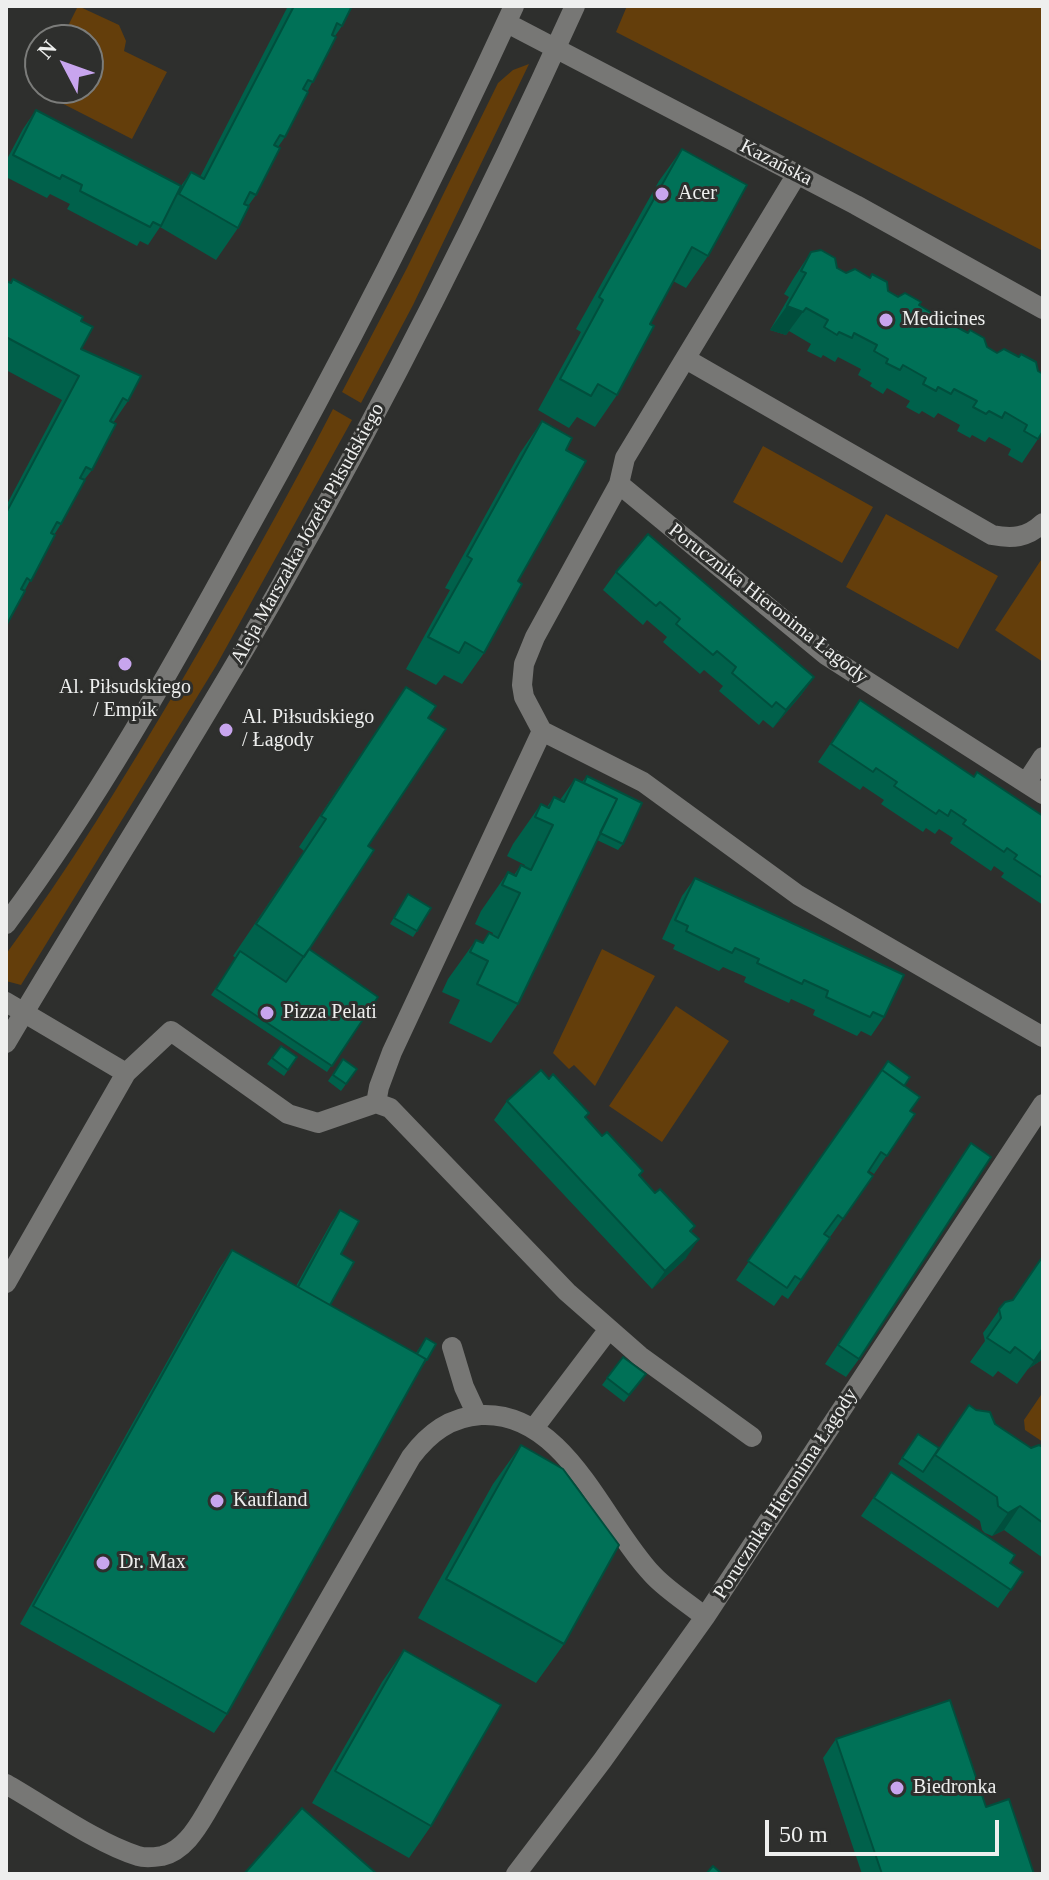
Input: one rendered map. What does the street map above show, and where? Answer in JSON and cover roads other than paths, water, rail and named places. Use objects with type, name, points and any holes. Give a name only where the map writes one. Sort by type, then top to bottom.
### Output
[{"type":"street","name":"Aleja Marszałka Józefa Piłsudskiego","points":[[6,1043],[15,1007],[201,723],[286,577],[443,282],[575,6]]},
{"type":"street","name":"Kazańska","points":[[510,15],[556,48],[919,238],[1043,309]]},
{"type":"street","points":[[6,924],[97,788],[227,569],[356,329],[510,15]]},
{"type":"street","points":[[797,174],[625,458],[619,484],[535,637],[524,664],[524,697],[542,731],[643,782],[798,895],[1043,1037]]},
{"type":"street","points":[[686,359],[992,535],[1022,537],[1043,523]]},
{"type":"street","name":"Porucznika Hieronima Łagody","points":[[619,484],[826,655],[1034,788]]},
{"type":"street","points":[[376,1103],[392,1052],[542,731]]},
{"type":"street","points":[[1034,788],[1043,757]]},
{"type":"street","points":[[15,1007],[126,1073]]},
{"type":"street","points":[[6,1283],[126,1073],[171,1031],[288,1114],[318,1123],[376,1103],[390,1108],[567,1292],[640,1356],[752,1437]]},
{"type":"street","name":"Porucznika Hieronima Łagody","points":[[516,1874],[705,1617],[1036,1131],[1043,1104]]},
{"type":"street","points":[[534,1428],[609,1329]]},
{"type":"street","points":[[452,1347],[464,1387],[477,1415]]},
{"type":"street","points":[[6,1784],[99,1838],[139,1857],[164,1855],[178,1847],[193,1834],[206,1813],[411,1457],[426,1437],[457,1419],[477,1415],[507,1416],[545,1436],[584,1481],[651,1574],[705,1617]]},
{"type":"place","name":"Acer","points":[[662,194]]},
{"type":"place","name":"Medicines","points":[[886,320]]},
{"type":"place","name":"Al. Piłsudskiego / Empik","points":[[125,664]]},
{"type":"place","name":"Al. Piłsudskiego / Łagody","points":[[226,730]]},
{"type":"place","name":"Pizza Pelati","points":[[267,1013]]},
{"type":"place","name":"Kaufland","points":[[217,1501]]},
{"type":"place","name":"Dr. Max","points":[[103,1563]]},
{"type":"place","name":"Biedronka","points":[[897,1788]]}]
